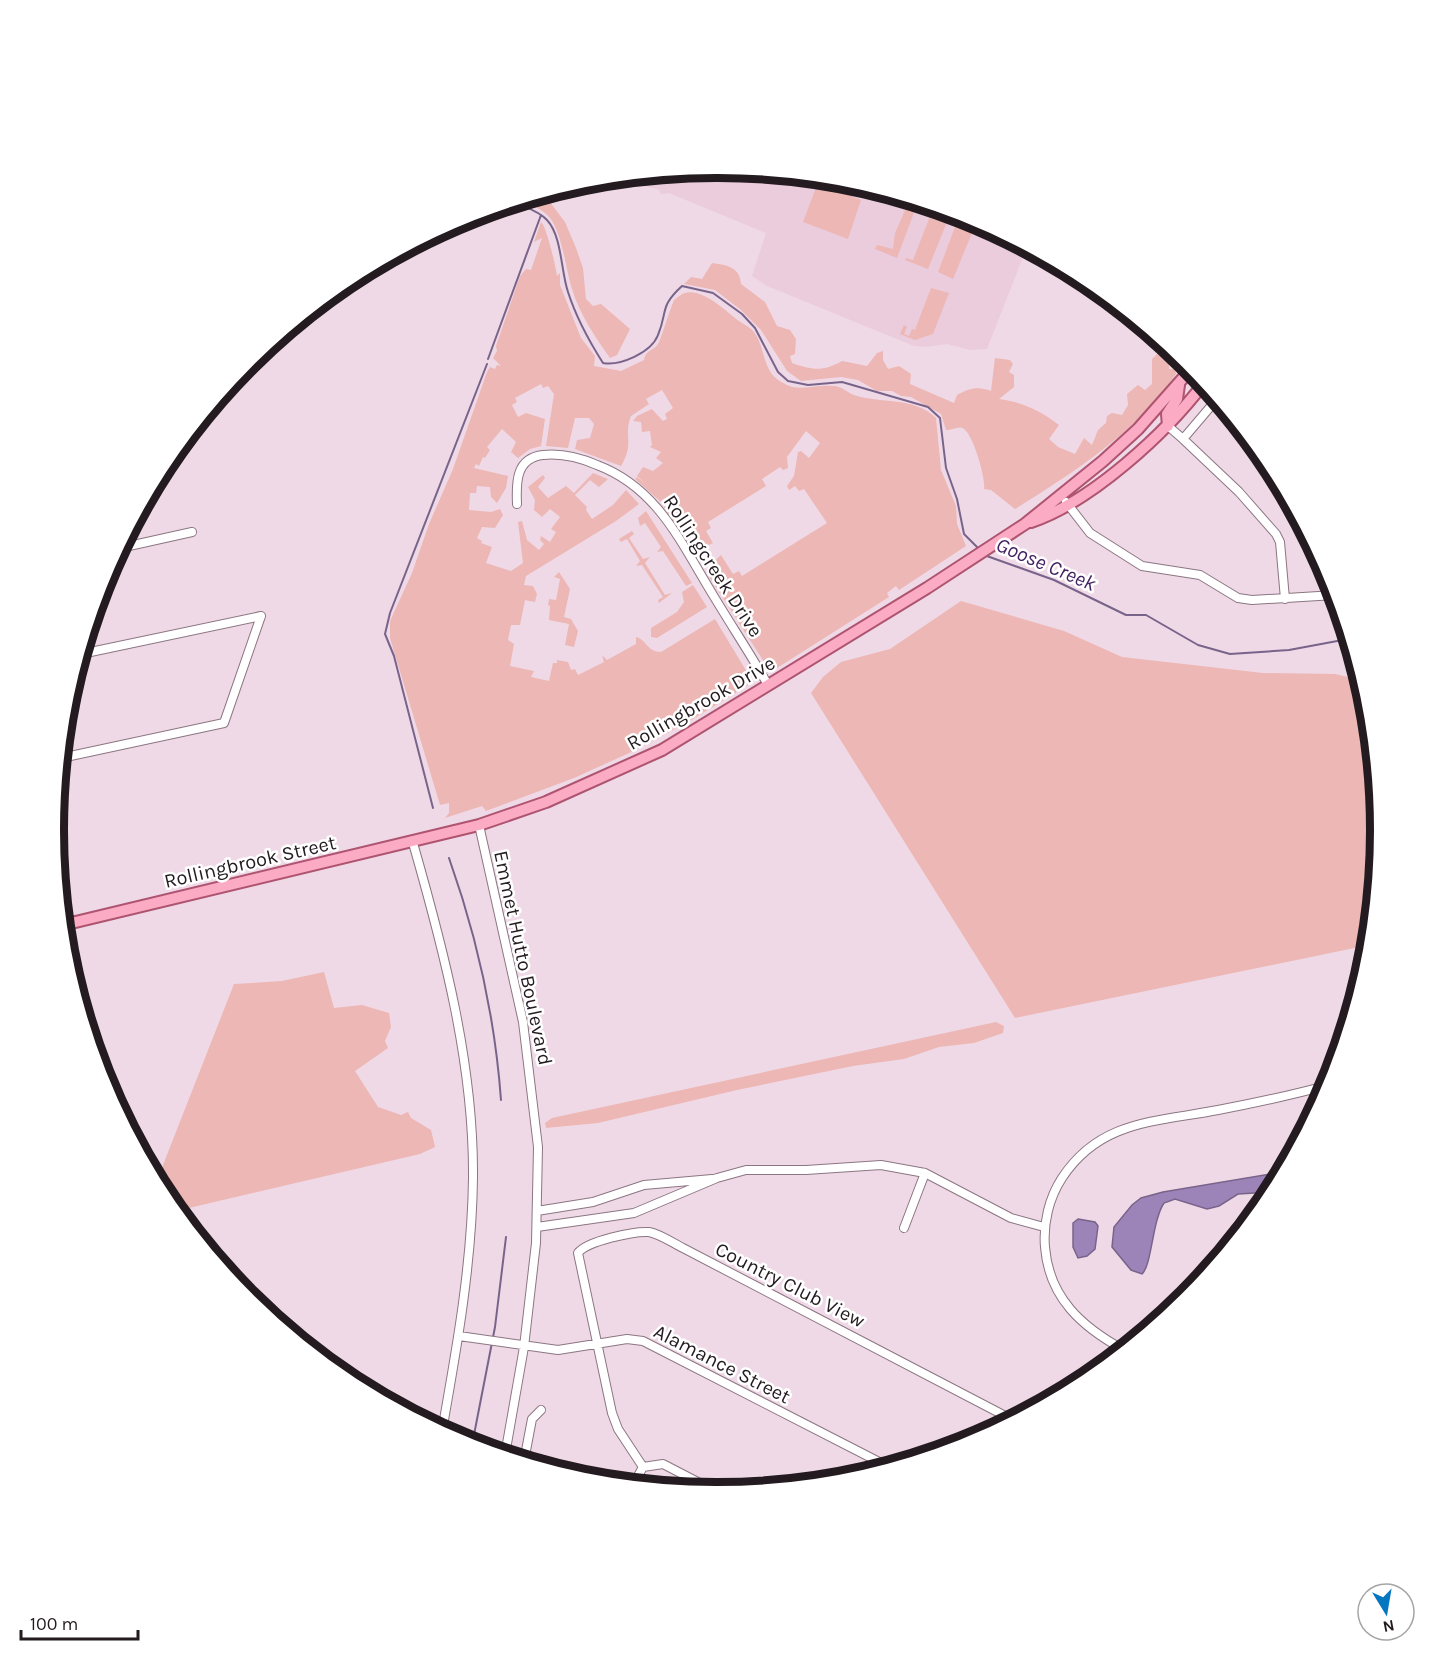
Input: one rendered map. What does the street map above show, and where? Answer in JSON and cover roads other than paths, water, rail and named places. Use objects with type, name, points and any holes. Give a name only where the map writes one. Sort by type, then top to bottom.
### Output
[{"type":"main road","points":[[1025,524],[1138,429],[1185,377]]},
{"type":"main road","points":[[1168,426],[1167,414],[1177,399],[1179,385]]},
{"type":"main road","points":[[1025,524],[1045,517],[1101,482],[1168,426],[1198,390]]},
{"type":"main road","name":"Rollingbrook Drive","points":[[446,834],[546,802],[662,750],[927,588],[1025,524]]},
{"type":"main road","name":"Rollingbrook Street","points":[[71,923],[446,834]]},
{"type":"street","points":[[1182,439],[1212,405]]},
{"type":"street","points":[[1168,426],[1239,492],[1276,534],[1280,542],[1285,599]]},
{"type":"street","name":"Rollingcreek Drive","points":[[517,504],[517,475],[521,466],[536,456],[562,456],[587,461],[613,471],[635,486],[651,499],[670,525],[768,685]]},
{"type":"street","points":[[1060,494],[1090,533],[1142,566],[1200,575],[1244,599],[1326,596]]},
{"type":"street","points":[[130,546],[192,532]]},
{"type":"street","points":[[69,756],[224,723],[261,616],[90,652]]},
{"type":"street","name":"Emmet Hutto Boulevard","points":[[479,825],[517,990],[529,1058],[538,1147],[537,1227],[524,1347],[506,1448]]},
{"type":"street","points":[[413,843],[449,979],[466,1082],[473,1177],[468,1263],[459,1336],[444,1422]]},
{"type":"street","points":[[1117,1346],[1093,1333],[1065,1304],[1048,1267],[1044,1227],[1057,1186],[1072,1162],[1089,1146],[1129,1126],[1259,1102],[1316,1088]]},
{"type":"street","points":[[537,1227],[634,1213],[717,1178],[746,1170],[764,1168],[806,1170],[881,1165],[925,1173],[1011,1218],[1044,1227]]},
{"type":"street","points":[[904,1228],[925,1173]]},
{"type":"street","points":[[537,1211],[593,1202],[644,1185],[717,1178]]},
{"type":"street","name":"Country Club View","points":[[597,1344],[578,1253],[581,1249],[622,1236],[641,1232],[653,1233],[1005,1416]]},
{"type":"street","name":"Alamance Street","points":[[459,1336],[558,1350],[627,1339],[643,1341],[879,1462]]},
{"type":"street","points":[[597,1344],[618,1429],[643,1467]]},
{"type":"street","points":[[525,1453],[532,1419],[541,1410]]},
{"type":"street","points":[[643,1467],[663,1464],[697,1482]]},
{"type":"street","points":[[637,1477],[643,1467]]},
{"type":"waterway","name":"Goose Creek","points":[[525,207],[540,214],[552,227],[556,235],[571,301],[583,329],[603,363],[626,360],[649,347],[658,335],[667,304],[682,286],[713,293],[742,314],[755,328],[778,372],[788,381],[808,385],[842,382],[928,407],[940,418],[946,468],[957,499],[964,534],[979,549]]},
{"type":"waterway","points":[[488,359],[541,215]]},
{"type":"waterway","points":[[433,808],[394,656],[385,634],[390,613],[487,364]]},
{"type":"waterway","name":"Goose Creek","points":[[984,555],[1054,580],[1126,615],[1146,615],[1198,645],[1230,654],[1289,650],[1341,640]]},
{"type":"waterway","points":[[449,858],[468,916],[483,977],[494,1038],[501,1100]]},
{"type":"waterway","points":[[474,1436],[495,1327],[506,1237]]}]
